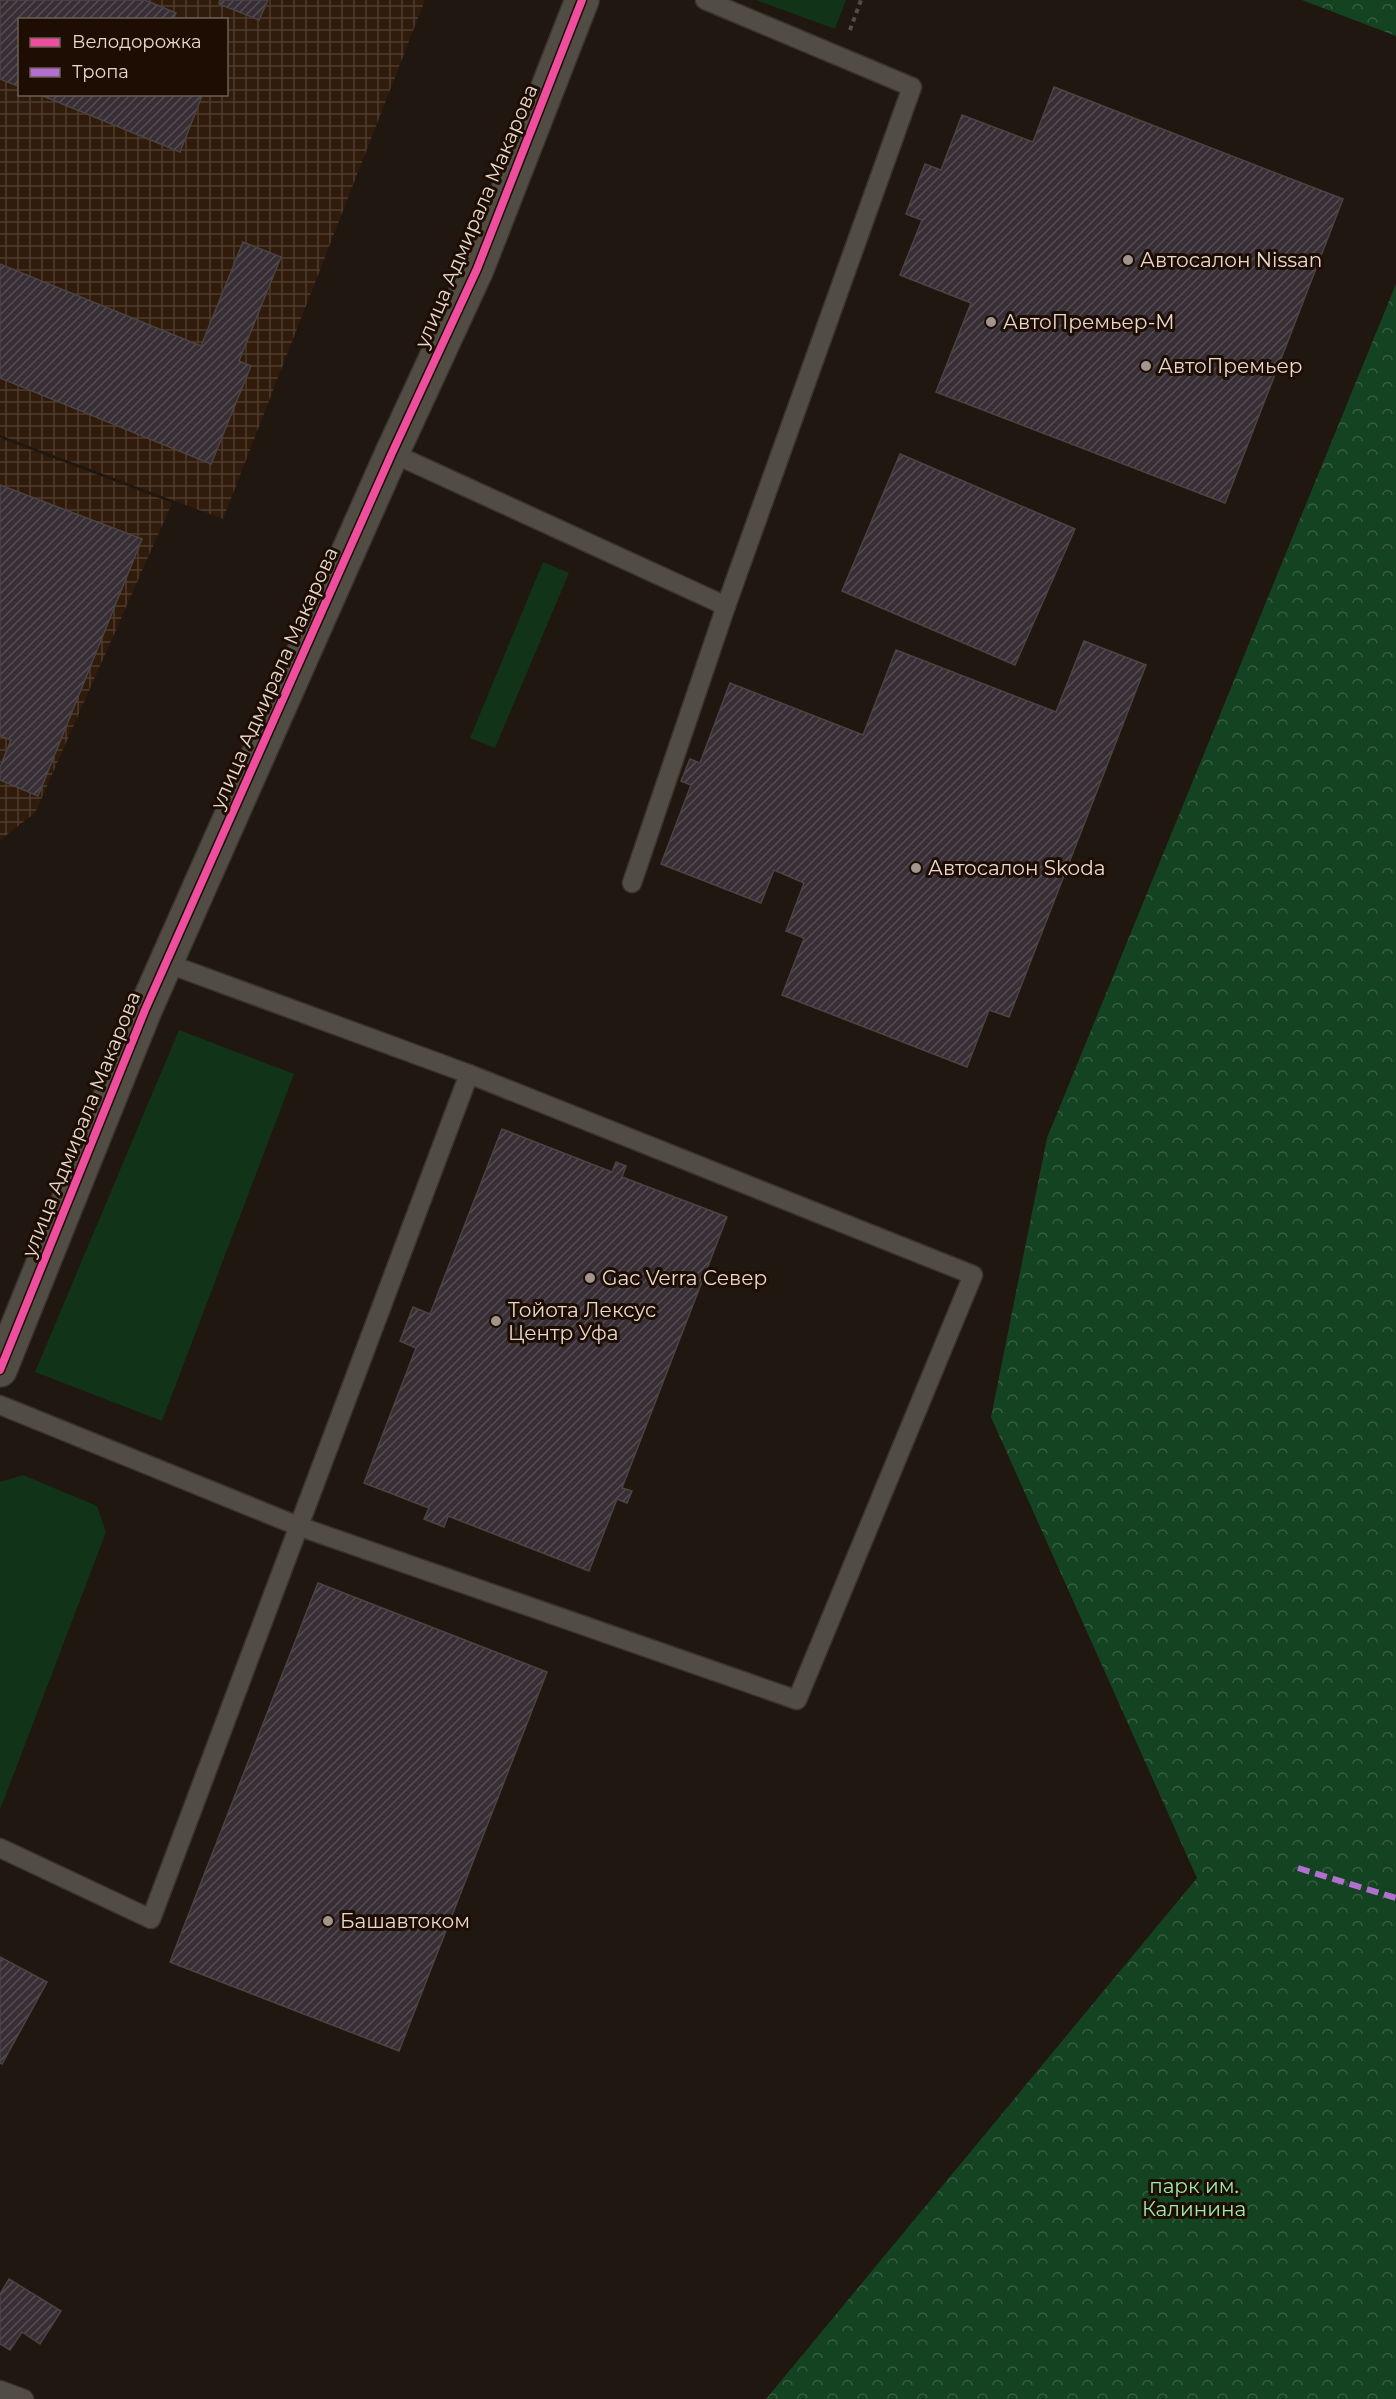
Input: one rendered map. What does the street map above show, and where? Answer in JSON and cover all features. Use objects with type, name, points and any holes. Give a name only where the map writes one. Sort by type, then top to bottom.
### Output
[{"type":"street","name":"улица Адмирала Макарова","points":[[0,1370],[145,1010],[392,453],[477,268],[582,0]]},
{"type":"lane","points":[[632,883],[726,606],[912,87],[705,0]]},
{"type":"lane","points":[[392,453],[726,606]]},
{"type":"lane","points":[[0,1405],[298,1526],[797,1700],[973,1275],[469,1074],[166,963]]},
{"type":"lane","points":[[0,1848],[151,1919],[469,1074]]},
{"type":"lane","points":[[0,2390],[24,2399]]},
{"type":"shaded area","points":[[0,0],[425,0],[223,519],[0,435]]},
{"type":"shaded area","points":[[0,438],[172,503],[35,813],[0,840]]},
{"type":"green space","points":[[756,0],[846,0],[835,29]]},
{"type":"green space","points":[[1302,0],[1396,0],[1396,36]]},
{"type":"green space","name":"парк им. Калинина","points":[[1396,284],[1396,2399],[766,2399],[1197,1878],[991,1417],[1047,1138]]},
{"type":"green space","points":[[543,562],[569,573],[495,748],[470,738]]},
{"type":"green space","points":[[179,1030],[294,1074],[162,1421],[35,1372]]},
{"type":"green space","points":[[23,1475],[97,1506],[106,1532],[0,1810],[0,1482]]},
{"type":"building","points":[[0,0],[145,0],[176,13],[174,18],[18,18],[18,86],[0,79]]},
{"type":"building","points":[[220,0],[268,0],[259,20],[219,4]]},
{"type":"building","points":[[1054,87],[1343,199],[1225,503],[936,392],[971,303],[900,275],[922,220],[906,214],[925,164],[941,170],[962,115],[1033,142]]},
{"type":"building","points":[[43,96],[202,96],[180,152]]},
{"type":"building","points":[[243,242],[281,257],[239,361],[251,366],[211,464],[0,378],[0,264],[201,346]]},
{"type":"building","points":[[900,454],[1075,529],[1015,665],[842,591]]},
{"type":"building","points":[[0,485],[142,539],[38,796],[0,780],[0,767],[11,740],[0,736]]},
{"type":"building","points":[[1084,641],[1146,665],[1009,1017],[989,1010],[967,1067],[782,995],[804,938],[786,931],[804,883],[774,870],[761,903],[661,864],[691,785],[681,781],[690,759],[700,763],[730,683],[863,735],[896,650],[1056,712]]},
{"type":"building","points":[[502,1129],[612,1172],[616,1162],[626,1166],[622,1177],[727,1217],[622,1488],[632,1491],[627,1503],[617,1499],[589,1571],[448,1516],[444,1527],[424,1519],[429,1508],[364,1483],[416,1348],[400,1341],[413,1307],[430,1314]]},
{"type":"building","points":[[318,1583],[547,1672],[399,2051],[170,1962]]},
{"type":"building","points":[[0,1957],[47,1982],[2,2064],[0,2063]]},
{"type":"building","points":[[9,2279],[61,2311],[40,2344],[22,2332],[10,2350],[0,2344],[0,2294]]},
{"type":"marked path","points":[[1298,1868],[1396,1898]]},
{"type":"cycle path","points":[[0,1370],[145,1010],[392,453],[477,269],[582,0]]},
{"type":"place","name":"Автосалон Nissan","points":[[1128,260]]},
{"type":"place","name":"АвтоПремьер-М","points":[[991,322]]},
{"type":"place","name":"АвтоПремьер","points":[[1146,366]]},
{"type":"place","name":"Автосалон Skoda","points":[[916,868]]},
{"type":"place","name":"Gac Verra Север","points":[[590,1278]]},
{"type":"place","name":"Тойота Лексус Центр Уфа","points":[[496,1321]]},
{"type":"place","name":"Башавтоком","points":[[328,1921]]}]
